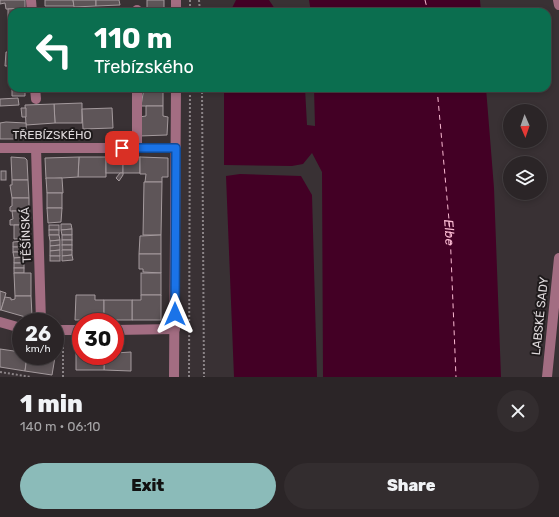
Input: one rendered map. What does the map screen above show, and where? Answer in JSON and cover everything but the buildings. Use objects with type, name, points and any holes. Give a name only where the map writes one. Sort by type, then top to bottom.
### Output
[{"type":"street","points":[[558,0],[559,5]]},
{"type":"street","points":[[35,92],[36,100]]},
{"type":"street","points":[[137,92],[137,148]]},
{"type":"street","points":[[174,377],[176,92]]},
{"type":"street","name":"TŘEBÍZSKÉHO","points":[[0,148],[176,148]]},
{"type":"street","name":"TĚŠÍNSKÁ","points":[[36,148],[41,313]]},
{"type":"street","name":"LABSKÉ SADY","points":[[547,377],[559,258]]},
{"type":"street","points":[[0,322],[12,325]]},
{"type":"street","points":[[124,330],[175,329]]},
{"type":"path","points":[[189,377],[190,92]]},
{"type":"path","points":[[202,92],[204,377]]},
{"type":"path","points":[[62,365],[63,377]]},
{"type":"path","points":[[0,372],[31,377]]},
{"type":"water","points":[[236,0],[269,0],[274,8],[232,8]]},
{"type":"water","points":[[309,0],[480,0],[481,8],[310,8]]},
{"type":"water","name":"Elbe","points":[[224,92],[305,92],[307,125],[315,126],[314,92],[486,92],[494,188],[501,377],[323,377],[322,172],[312,153],[303,164],[292,166],[224,165]]},
{"type":"water","points":[[240,174],[301,176],[312,195],[317,377],[234,377],[226,176]]},
{"type":"ferry route","points":[[425,0],[427,8]]},
{"type":"ferry route","points":[[437,92],[450,231],[456,377]]},
{"type":"route","points":[[122,148],[176,148],[175,314]]}]
